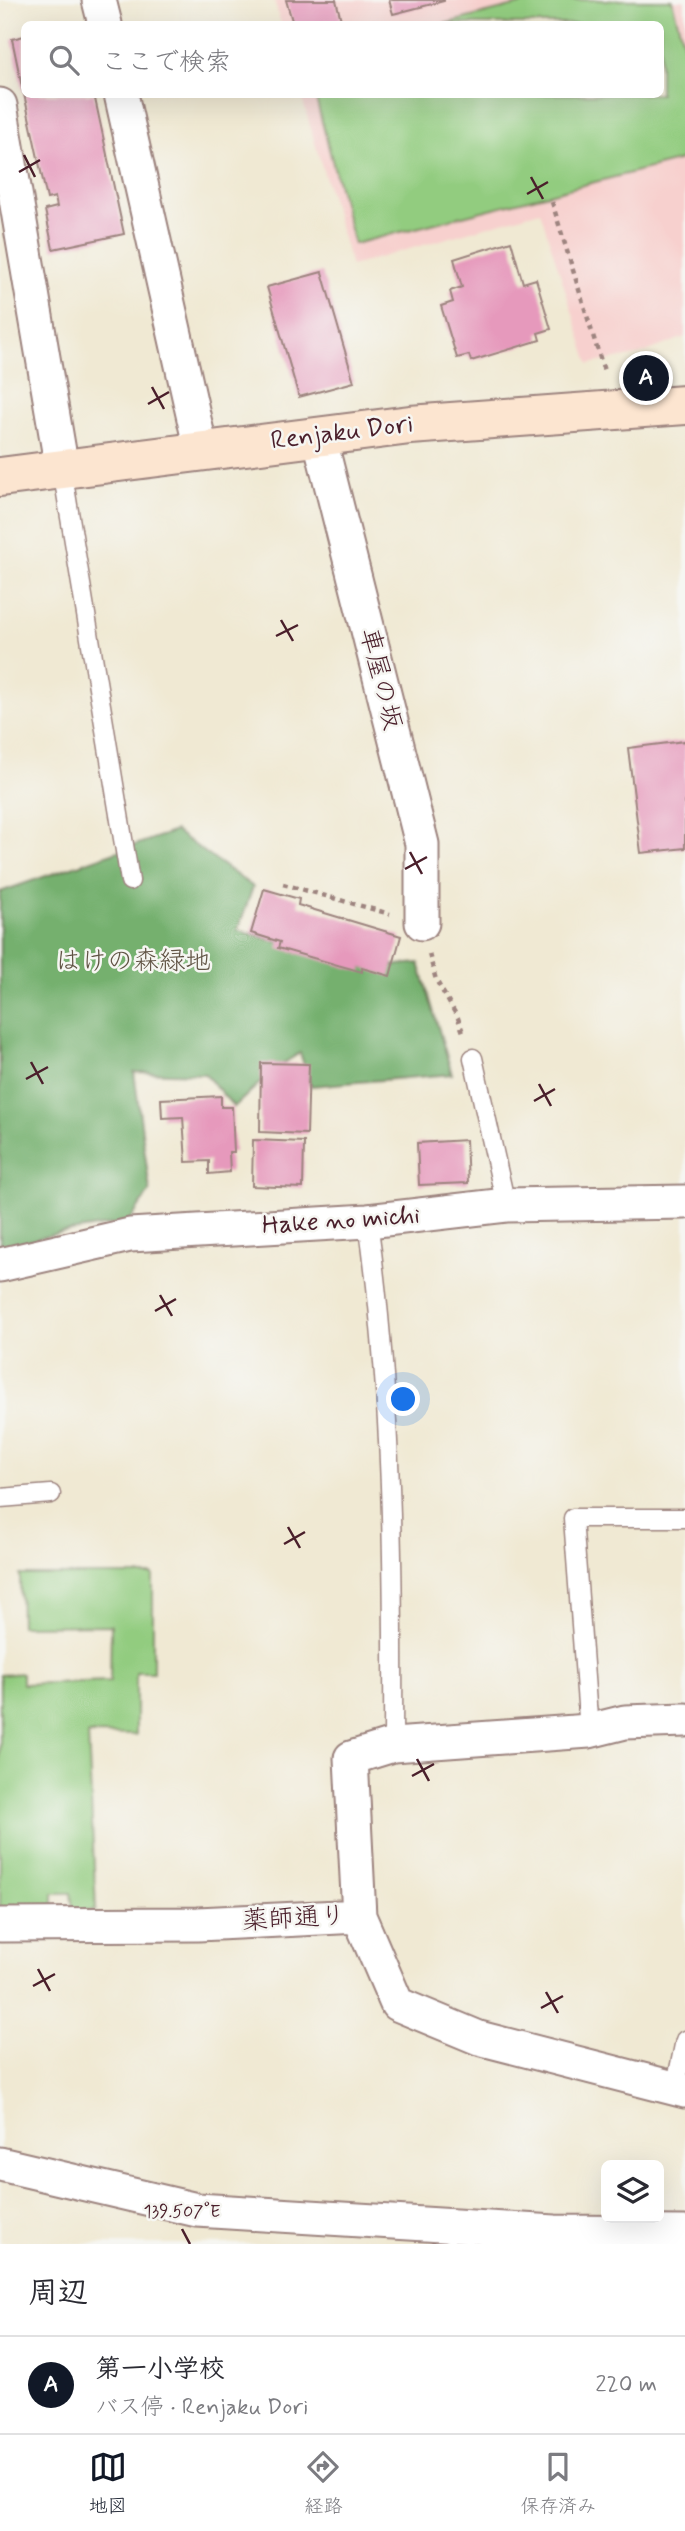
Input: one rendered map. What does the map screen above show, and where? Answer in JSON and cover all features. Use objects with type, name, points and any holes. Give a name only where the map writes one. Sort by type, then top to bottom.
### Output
[{"type":"main road","name":"Renjaku Dori","points":[[0,477],[201,450],[495,417],[685,405]]},
{"type":"street","points":[[99,0],[103,21]]},
{"type":"street","points":[[122,98],[201,450]]},
{"type":"street","points":[[0,105],[62,469]]},
{"type":"street","name":"車屋の坂","points":[[319,436],[422,844],[422,923]]},
{"type":"street","name":"Hake no michi","points":[[0,1265],[130,1235],[368,1220],[506,1205],[685,1202]]},
{"type":"street","points":[[359,1916],[351,1758],[393,1745],[589,1731],[625,1722],[685,1720]]},
{"type":"street","name":"薬師通り","points":[[0,1925],[198,1924],[359,1916],[397,2004],[479,2038],[680,2090]]},
{"type":"street","points":[[0,2164],[197,2210],[553,2238],[685,2234]]},
{"type":"lane","points":[[62,469],[130,881]]},
{"type":"lane","points":[[473,1059],[506,1205]]},
{"type":"lane","points":[[368,1220],[380,1308],[387,1428],[392,1560],[393,1745]]},
{"type":"lane","points":[[0,1498],[51,1494]]},
{"type":"lane","points":[[589,1731],[573,1518],[685,1518]]},
{"type":"lane","points":[[680,2090],[685,2040]]},
{"type":"path","points":[[552,202],[604,371]]},
{"type":"path","points":[[283,884],[422,923],[436,980],[458,1018],[473,1059]]},
{"type":"shaded area","points":[[274,0],[685,0],[685,337],[638,355],[589,364],[540,211],[351,266],[302,98],[664,98],[664,21],[280,21]]},
{"type":"green space","points":[[538,0],[672,0],[685,50],[685,159],[354,244],[316,98],[664,98],[664,21],[456,21]]},
{"type":"green space","name":"はけの森緑地","points":[[175,831],[253,887],[238,930],[364,968],[419,963],[452,1074],[311,1086],[300,1053],[276,1068],[234,1107],[205,1074],[134,1072],[150,1191],[129,1222],[58,1233],[0,1249],[0,892]]},
{"type":"green space","points":[[20,1575],[153,1575],[153,1672],[136,1672],[136,1735],[88,1734],[96,1910],[73,1910],[71,1893],[53,1893],[53,1913],[0,1914],[0,1675],[22,1673],[22,1684],[110,1681],[111,1625],[21,1626]]},
{"type":"building","points":[[286,0],[336,0],[341,21],[292,21]]},
{"type":"building","points":[[389,0],[444,0],[444,1],[393,14]]},
{"type":"building","points":[[21,37],[21,82],[12,39]]},
{"type":"building","points":[[25,98],[95,98],[124,234],[53,249],[45,210],[57,207],[55,197],[47,199]]},
{"type":"building","points":[[511,241],[523,283],[536,279],[551,329],[538,333],[540,340],[471,361],[469,355],[457,358],[441,306],[453,302],[450,291],[462,287],[454,259]]},
{"type":"building","points":[[322,272],[354,382],[299,397],[267,287]]},
{"type":"building","points":[[685,741],[685,848],[641,853],[628,748]]},
{"type":"building","points":[[264,889],[299,899],[298,905],[401,936],[390,976],[362,968],[362,972],[278,948],[280,942],[251,933]]},
{"type":"building","points":[[261,1063],[309,1064],[307,1134],[260,1132]]},
{"type":"building","points":[[221,1096],[221,1107],[232,1107],[234,1152],[229,1152],[230,1172],[209,1174],[209,1161],[186,1162],[183,1117],[162,1118],[161,1099]]},
{"type":"building","points":[[253,1140],[304,1142],[303,1188],[252,1186]]},
{"type":"building","points":[[466,1140],[468,1183],[419,1185],[417,1143]]},
{"type":"place","name":"第一小学校","points":[[646,378]]}]
